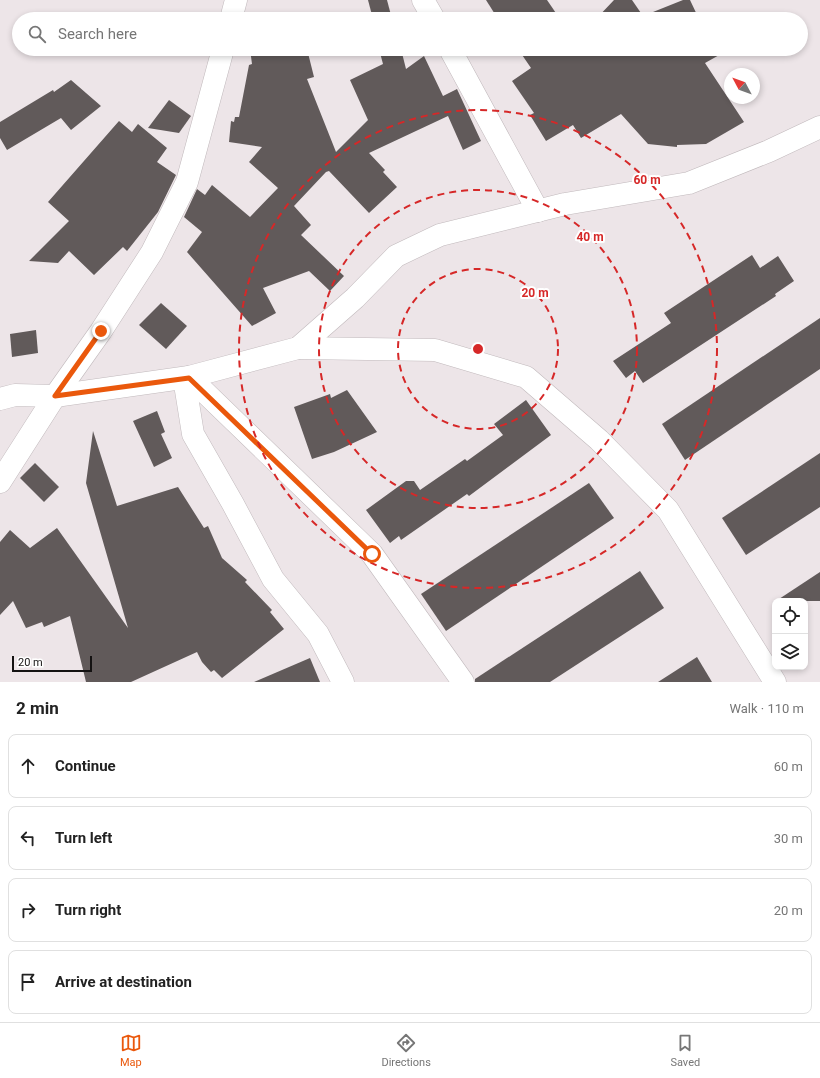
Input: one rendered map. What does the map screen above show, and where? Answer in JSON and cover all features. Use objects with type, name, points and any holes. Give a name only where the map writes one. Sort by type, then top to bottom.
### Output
[{"type":"street","points":[[233,12],[236,0]]},
{"type":"street","points":[[423,0],[430,12]]},
{"type":"street","points":[[0,482],[55,396],[101,331],[152,252],[188,182],[221,56]]},
{"type":"street","points":[[454,56],[538,210]]},
{"type":"street","points":[[298,348],[355,298],[396,256],[440,235],[565,204],[688,183],[769,152],[820,127]]},
{"type":"street","points":[[0,399],[15,395],[55,396],[186,378],[298,348],[435,350],[526,378],[599,440],[668,510],[775,682]]},
{"type":"street","points":[[186,378],[193,434],[233,504],[273,580],[318,634],[343,682]]},
{"type":"street","points":[[186,378],[372,554],[463,682]]},
{"type":"building","points":[[368,0],[387,0],[390,12],[371,12]]},
{"type":"building","points":[[486,0],[547,0],[555,12],[494,12]]},
{"type":"building","points":[[614,0],[632,0],[640,12],[603,12]]},
{"type":"building","points":[[683,0],[690,0],[696,12],[653,12]]},
{"type":"building","points":[[251,56],[309,56],[314,77],[307,79],[336,152],[368,120],[350,80],[383,64],[381,56],[403,56],[406,69],[424,56],[443,96],[457,89],[481,141],[463,150],[448,116],[369,153],[385,170],[383,172],[397,187],[369,213],[329,171],[326,172],[294,206],[311,225],[301,235],[344,276],[330,291],[309,271],[263,288],[276,313],[252,326],[187,252],[202,232],[184,217],[197,189],[205,195],[212,185],[250,217],[278,188],[249,162],[262,147],[229,142],[231,121],[234,122],[235,117],[239,117],[249,65],[252,64]]},
{"type":"building","points":[[523,56],[717,56],[705,63],[724,92],[724,104],[732,104],[744,122],[706,144],[677,145],[677,147],[648,144],[621,114],[581,138],[573,125],[546,141],[530,115],[534,113],[512,81],[531,68]]},
{"type":"building","points":[[71,80],[101,106],[71,130],[61,118],[7,150],[0,138],[0,122],[53,90],[54,92]]},
{"type":"building","points":[[169,100],[191,116],[179,133],[148,128]]},
{"type":"building","points":[[119,121],[132,132],[138,124],[167,148],[157,162],[176,175],[158,212],[127,251],[123,247],[94,275],[69,251],[58,263],[29,261],[69,221],[48,202]]},
{"type":"building","points":[[752,255],[760,268],[778,256],[794,281],[775,294],[776,296],[643,383],[635,371],[626,378],[613,361],[671,323],[664,313]]},
{"type":"building","points":[[161,303],[187,326],[166,349],[139,325]]},
{"type":"building","points":[[820,318],[820,369],[685,460],[662,424]]},
{"type":"building","points":[[36,330],[38,353],[12,357],[10,334]]},
{"type":"building","points":[[347,390],[377,432],[334,452],[312,459],[294,407],[330,394],[331,398]]},
{"type":"building","points":[[526,400],[551,435],[469,496],[467,494],[401,540],[399,536],[390,543],[366,510],[406,481],[414,481],[420,490],[465,459],[467,461],[503,435],[494,424]]},
{"type":"building","points":[[157,411],[165,432],[161,434],[172,458],[154,467],[133,421]]},
{"type":"building","points":[[93,431],[117,506],[178,487],[204,528],[208,526],[222,558],[247,580],[245,582],[272,610],[270,612],[284,629],[222,678],[214,670],[211,672],[202,662],[197,652],[131,682],[86,682],[70,616],[44,627],[42,622],[26,628],[13,601],[0,615],[0,542],[10,530],[30,548],[57,528],[128,628],[86,483]]},
{"type":"building","points":[[820,453],[820,507],[746,555],[722,518]]},
{"type":"building","points":[[35,463],[59,487],[44,502],[20,478]]},
{"type":"building","points":[[589,483],[614,518],[446,631],[421,594]]},
{"type":"building","points":[[640,571],[664,608],[550,682],[475,682],[475,679]]},
{"type":"building","points":[[820,572],[820,601],[808,601],[808,598],[781,598]]},
{"type":"building","points":[[697,657],[712,682],[658,682]]},
{"type":"building","points":[[310,658],[320,682],[254,682]]},
{"type":"route","points":[[101,331],[55,396],[189,378],[372,554]]}]
